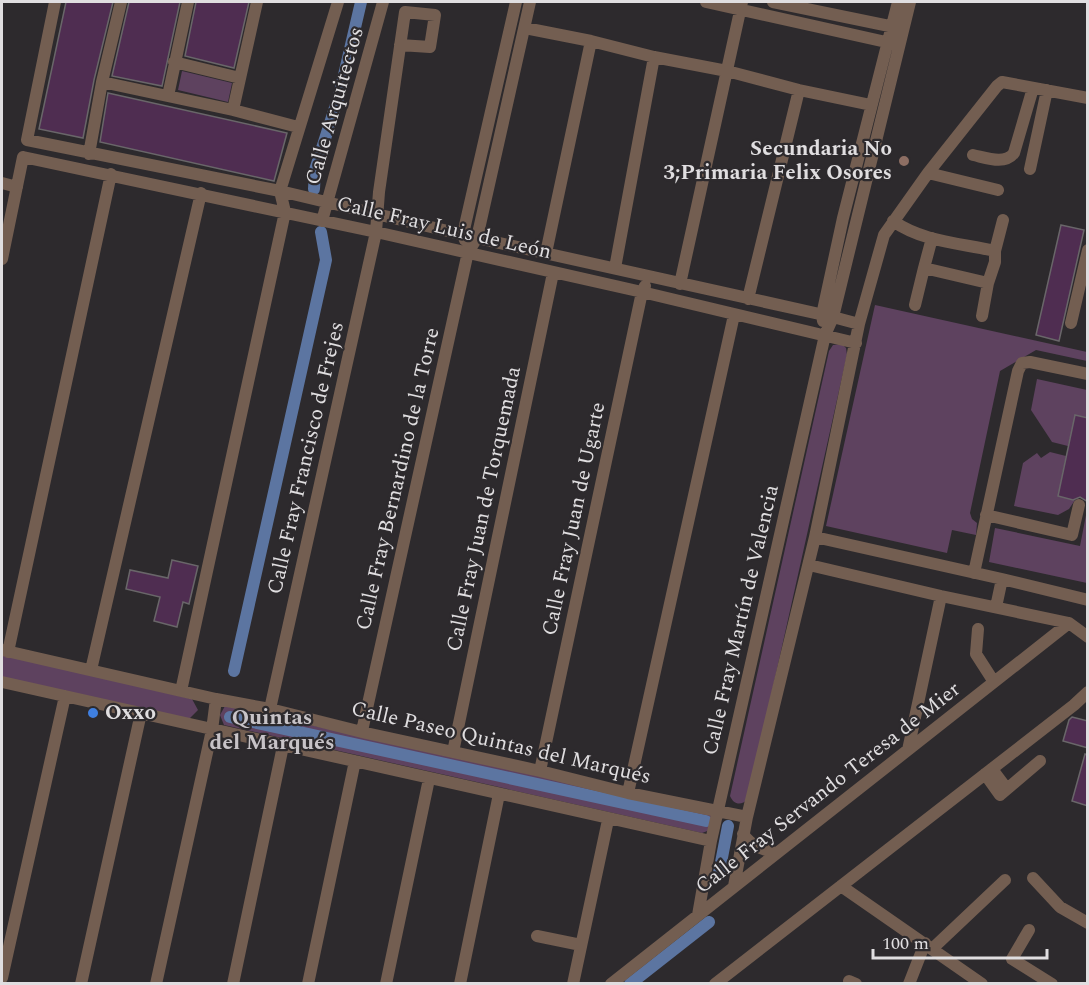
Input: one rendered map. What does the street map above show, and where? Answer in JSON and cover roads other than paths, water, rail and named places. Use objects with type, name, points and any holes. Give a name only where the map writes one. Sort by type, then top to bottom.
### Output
[{"type":"street","name":"Calle Fray Luis de León","points":[[55,2],[27,140],[280,191],[859,324]]},
{"type":"street","points":[[89,154],[102,82],[121,2]]},
{"type":"street","points":[[168,96],[188,2]]},
{"type":"street","points":[[233,110],[257,2]]},
{"type":"street","name":"Calle Arquitectos","points":[[285,212],[280,191],[338,2]]},
{"type":"street","name":"Calle Arquitectos","points":[[322,221],[383,2]]},
{"type":"street","points":[[468,252],[463,234],[516,2]]},
{"type":"street","name":"Calle Fray Bernardino de la Torre","points":[[362,731],[468,252],[477,238],[530,2]]},
{"type":"street","points":[[706,2],[741,5],[893,44]]},
{"type":"street","points":[[773,2],[898,27]]},
{"type":"street","points":[[898,2],[898,27]]},
{"type":"street","points":[[828,316],[893,44],[910,2]]},
{"type":"street","points":[[680,284],[741,5]]},
{"type":"street","points":[[525,28],[727,71],[871,105]]},
{"type":"street","points":[[546,253],[591,41]]},
{"type":"street","points":[[828,316],[871,105],[893,44]]},
{"type":"street","name":"Calle Fray Francisco de Frejes","points":[[270,709],[376,232],[400,45]]},
{"type":"street","points":[[615,268],[654,57]]},
{"type":"street","points":[[174,62],[240,78]]},
{"type":"street","points":[[102,82],[233,110],[298,128]]},
{"type":"street","points":[[734,886],[743,834],[808,569],[859,324],[884,235],[928,173],[1002,82],[1088,98]]},
{"type":"street","points":[[974,155],[1009,159],[1014,153],[1033,88]]},
{"type":"street","points":[[748,298],[800,90]]},
{"type":"street","points":[[1030,169],[1047,90]]},
{"type":"street","name":"Calle Fray Luis de León","points":[[17,187],[23,157],[201,193],[468,252],[856,343]]},
{"type":"street","points":[[928,173],[998,190]]},
{"type":"street","points":[[5,651],[111,174]]},
{"type":"street","points":[[2,183],[17,187],[2,251]]},
{"type":"street","points":[[91,670],[201,193]]},
{"type":"street","points":[[181,691],[285,212]]},
{"type":"street","points":[[982,316],[988,283],[995,262],[994,250],[1003,220]]},
{"type":"street","points":[[893,221],[909,232],[994,250]]},
{"type":"street","points":[[915,305],[932,238]]},
{"type":"street","points":[[1071,323],[1087,253]]},
{"type":"street","points":[[924,268],[988,283]]},
{"type":"street","name":"Calle Fray Juan de Torquemada","points":[[453,752],[553,273]]},
{"type":"street","name":"Calle Fray Juan de Ugarte","points":[[540,771],[642,292],[651,277]]},
{"type":"street","points":[[628,793],[734,315]]},
{"type":"street","name":"Calle Fray Martín de Valencia","points":[[698,915],[717,812],[828,316]]},
{"type":"street","points":[[974,573],[1017,371],[1022,363],[1030,362],[1088,374]]},
{"type":"street","points":[[986,515],[1072,535],[1079,505]]},
{"type":"street","points":[[815,537],[1088,600]]},
{"type":"street","points":[[808,569],[1069,623],[1088,637]]},
{"type":"street","points":[[996,607],[1002,579]]},
{"type":"street","points":[[908,750],[941,596]]},
{"type":"street","name":"Calle Fray Servando Teresa de Mier","points":[[611,984],[1069,623]]},
{"type":"street","points":[[978,629],[976,654],[994,682]]},
{"type":"street","name":"Calle Paseo Quintas del Marqués","points":[[5,651],[270,709],[628,793],[747,817]]},
{"type":"street","points":[[2,682],[711,841]]},
{"type":"street","points":[[716,984],[1088,692]]},
{"type":"street","points":[[2,978],[65,696]]},
{"type":"street","points":[[156,984],[212,730],[216,699]]},
{"type":"street","points":[[1074,705],[1088,701]]},
{"type":"street","points":[[81,984],[141,713]]},
{"type":"street","points":[[233,984],[284,746]]},
{"type":"street","points":[[308,984],[355,761]]},
{"type":"street","points":[[988,772],[1000,795],[1040,761]]},
{"type":"street","points":[[386,984],[429,779]]},
{"type":"street","points":[[460,984],[499,794]]},
{"type":"street","points":[[573,984],[608,819]]},
{"type":"street","points":[[743,834],[757,848],[776,853]]},
{"type":"street","points":[[1033,878],[1060,907],[1088,923]]},
{"type":"street","points":[[909,984],[928,946],[1005,880]]},
{"type":"street","points":[[841,886],[982,984]]},
{"type":"street","points":[[1029,930],[1012,959],[1052,984]]},
{"type":"street","points":[[537,936],[581,945]]},
{"type":"waterway","points":[[314,189],[315,170],[340,92],[361,2]]},
{"type":"waterway","points":[[234,671],[326,260],[321,232]]},
{"type":"waterway","points":[[230,717],[706,821]]},
{"type":"waterway","points":[[719,873],[728,826]]},
{"type":"waterway","points":[[630,984],[709,922]]},
{"type":"place","name":"Secundaria No 3;Primaria Felix Osores","points":[[904,161]]},
{"type":"place","name":"Oxxo","points":[[93,713]]},
{"type":"district","name":"Quintas del Marqués","points":[[272,730]]}]
